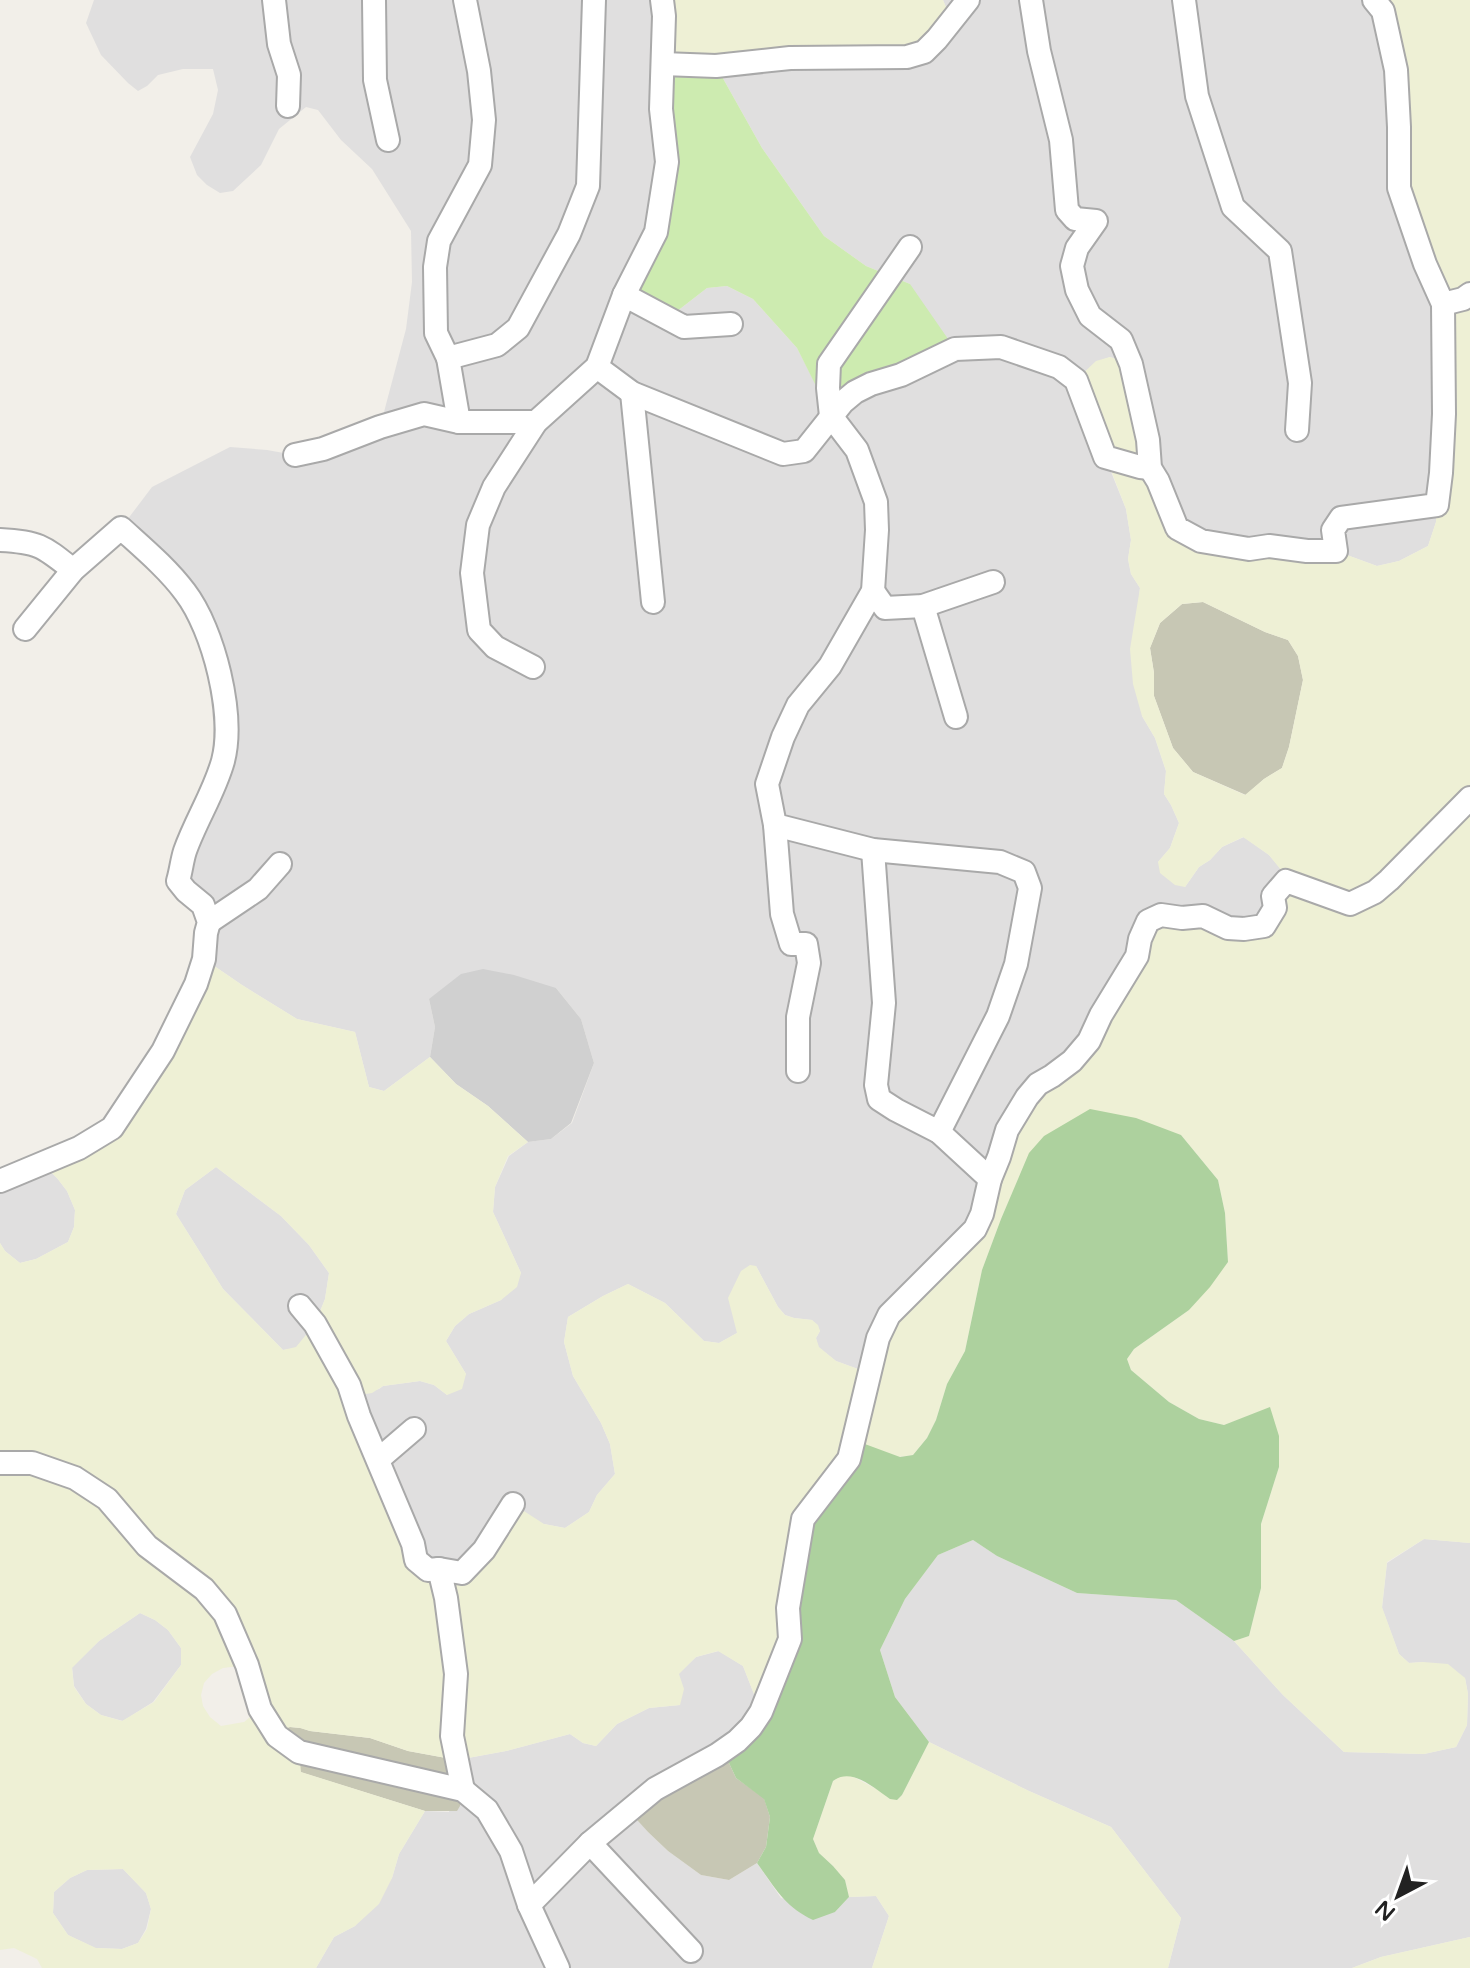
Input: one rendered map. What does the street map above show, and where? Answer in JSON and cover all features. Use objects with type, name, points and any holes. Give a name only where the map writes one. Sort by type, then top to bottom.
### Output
[{"type":"street","points":[[274,0],[279,44],[289,75],[288,106]]},
{"type":"street","points":[[374,0],[375,80],[388,140]]},
{"type":"street","points":[[459,422],[448,358],[436,333],[435,267],[439,241],[480,165],[484,120],[479,71],[465,0]]},
{"type":"street","points":[[448,358],[497,345],[518,328],[569,234],[588,186],[594,0]]},
{"type":"street","points":[[533,667],[495,647],[479,630],[472,573],[478,525],[494,487],[536,422],[597,367],[624,295],[656,232],[667,162],[661,109],[662,0]]},
{"type":"street","points":[[663,64],[716,66],[790,58],[907,57],[924,52],[968,0]]},
{"type":"street","points":[[1031,0],[1039,51],[1061,140],[1067,210],[1075,219],[1096,221],[1077,248],[1072,266],[1077,290],[1090,316],[1121,340],[1131,364],[1148,440],[1150,468],[1177,528],[1201,541],[1249,549],[1269,546],[1307,551],[1336,551],[1333,530],[1341,518],[1437,505],[1441,473],[1443,304],[1425,264],[1399,188],[1396,70],[1383,11],[1374,0]]},
{"type":"street","points":[[1184,0],[1197,96],[1233,207],[1280,251],[1300,383],[1297,430]]},
{"type":"street","points":[[798,1071],[798,1017],[809,963],[806,944],[791,944],[782,914],[775,825],[767,784],[798,705],[830,666],[873,591],[876,502],[857,450],[831,416],[829,364],[910,247]]},
{"type":"street","points":[[1443,304],[1470,294]]},
{"type":"street","points":[[624,295],[684,327],[731,324]]},
{"type":"street","points":[[597,367],[632,393],[783,454],[804,451],[831,416],[855,392],[871,384],[955,349],[1001,347],[1059,367],[1076,380],[1105,457],[1150,468]]},
{"type":"street","points":[[632,393],[653,602]]},
{"type":"street","points":[[295,455],[323,449],[424,414],[459,422],[536,422]]},
{"type":"street","points":[[0,1181],[79,1148],[112,1128],[163,1051],[196,984],[204,959],[209,922],[203,905],[178,881],[185,852],[214,789],[226,747],[227,717],[221,679],[205,628],[188,595],[121,528],[73,570],[25,629]]},
{"type":"street","points":[[0,540],[30,542],[47,549],[73,570]]},
{"type":"street","points":[[873,591],[885,608],[923,606],[993,582]]},
{"type":"street","points":[[923,606],[956,717]]},
{"type":"street","points":[[529,1905],[590,1843],[655,1789],[737,1741],[761,1712],[790,1639],[788,1608],[803,1519],[849,1459],[878,1338],[889,1315],[975,1229],[1007,1130],[1038,1084],[1072,1061],[1089,1041],[1137,956],[1148,921],[1161,915],[1182,918],[1203,916],[1228,928],[1264,926],[1275,908],[1273,896],[1286,881],[1350,904],[1375,892],[1389,880],[1470,798]]},
{"type":"street","points":[[775,825],[873,850],[1000,862],[1024,872],[1030,888],[1016,964],[998,1016],[939,1132]]},
{"type":"street","points":[[873,850],[884,1003],[876,1085],[879,1099],[939,1132],[990,1179]]},
{"type":"street","points":[[209,922],[258,889],[280,864]]},
{"type":"street","points":[[300,1306],[315,1324],[349,1385],[413,1544],[416,1560],[428,1570],[462,1573],[484,1550],[513,1504]]},
{"type":"street","points":[[379,1459],[414,1429]]},
{"type":"street","points":[[0,1463],[32,1463],[75,1478],[107,1499],[147,1546],[204,1589],[225,1614],[247,1665],[260,1709],[277,1736],[299,1752],[463,1790],[487,1810],[511,1851],[529,1905],[558,1968]]},
{"type":"street","points":[[439,1569],[456,1674],[452,1736],[463,1790]]},
{"type":"street","points":[[590,1843],[691,1951]]},
{"type":"shaded area","points":[[94,0],[662,0],[676,312],[707,288],[727,286],[753,299],[797,348],[832,416],[910,284],[866,266],[824,236],[762,148],[716,66],[951,21],[943,0],[1374,0],[1443,304],[1436,522],[1428,546],[1399,561],[1377,566],[1336,551],[1177,528],[1131,364],[1110,357],[1096,362],[1105,457],[1126,509],[1131,540],[1128,559],[1131,574],[1140,588],[1142,716],[1155,738],[1166,771],[1164,794],[1179,823],[1170,848],[1158,862],[1185,887],[1199,867],[1222,847],[1244,837],[1269,855],[1286,875],[1275,908],[982,1214],[871,1367],[858,1369],[836,1361],[818,1347],[816,1338],[820,1331],[812,1320],[785,1315],[756,1266],[737,1333],[719,1343],[704,1341],[665,1303],[628,1284],[568,1317],[564,1342],[573,1376],[610,1444],[615,1474],[597,1495],[589,1512],[565,1528],[544,1524],[462,1573],[428,1570],[353,1396],[383,1386],[420,1381],[434,1385],[447,1395],[466,1374],[446,1341],[455,1326],[469,1314],[501,1300],[521,1273],[493,1212],[495,1187],[509,1156],[528,1142],[551,1139],[572,1123],[594,1063],[581,1019],[556,988],[429,999],[435,1027],[430,1057],[384,1091],[369,1087],[355,1032],[297,1019],[204,959],[206,933],[178,881],[223,761],[205,628],[121,528],[152,487],[230,447],[295,455],[380,427],[406,329],[412,282],[411,231],[372,169],[341,140],[318,110],[306,107],[279,129],[261,165],[233,191],[220,193],[207,185],[197,175],[190,157],[213,114],[218,90],[213,69],[183,69],[158,75],[138,91],[101,55],[86,23]]},
{"type":"shaded area","points":[[662,0],[943,0],[952,21],[924,52],[663,64]]},
{"type":"shaded area","points":[[1374,0],[1470,0],[1470,1543],[1424,1539],[1387,1562],[1382,1607],[1399,1654],[1409,1663],[1448,1664],[1465,1678],[1467,1725],[1456,1747],[1424,1754],[1344,1752],[1283,1695],[1234,1641],[1249,1636],[1261,1588],[1261,1524],[1279,1467],[1270,1408],[1224,1425],[1199,1419],[1169,1402],[1131,1370],[1127,1359],[1134,1349],[1189,1310],[1228,1262],[1225,1213],[1218,1180],[1181,1135],[1029,1154],[982,1270],[965,1351],[947,1384],[927,1438],[913,1455],[899,1457],[854,1441],[788,1608],[761,1712],[743,1666],[718,1651],[696,1657],[679,1674],[684,1689],[680,1705],[649,1708],[617,1724],[596,1746],[583,1743],[570,1734],[457,1760],[408,1751],[370,1738],[300,1728],[282,1729],[299,1752],[301,1772],[425,1811],[399,1854],[392,1878],[379,1904],[355,1926],[334,1937],[316,1968],[42,1968],[37,1959],[14,1948],[0,1950],[0,1243],[20,1263],[36,1259],[68,1242],[74,1227],[75,1210],[67,1191],[42,1163],[112,1127],[204,959],[297,1019],[355,1032],[369,1087],[384,1091],[430,1057],[456,1084],[488,1106],[528,1142],[508,1156],[495,1187],[493,1212],[521,1273],[517,1287],[501,1300],[469,1314],[455,1326],[446,1341],[466,1374],[462,1389],[447,1395],[434,1385],[420,1381],[383,1386],[372,1393],[353,1396],[416,1559],[462,1573],[513,1504],[544,1524],[565,1528],[589,1512],[597,1495],[615,1474],[610,1444],[601,1423],[573,1376],[564,1342],[568,1317],[628,1284],[665,1303],[704,1341],[719,1343],[737,1333],[728,1298],[741,1271],[750,1265],[756,1266],[785,1315],[812,1320],[818,1325],[820,1331],[816,1338],[819,1347],[836,1361],[858,1369],[871,1367],[878,1338],[975,1229],[1007,1129],[1072,1061],[1148,921],[1264,926],[1285,875],[1269,855],[1243,837],[1222,847],[1199,867],[1185,887],[1175,885],[1160,873],[1158,862],[1170,848],[1179,823],[1164,794],[1166,771],[1155,738],[1142,716],[1133,684],[1130,649],[1140,588],[1131,574],[1128,559],[1131,540],[1126,509],[1076,380],[1096,361],[1110,357],[1131,364],[1177,528],[1336,551],[1377,566],[1399,561],[1428,546],[1436,522],[1442,354]],"holes":[[[1203,602],[1288,640],[1298,656],[1303,680],[1282,768],[1245,795],[1193,772],[1173,748],[1154,696],[1150,648],[1160,623],[1182,604]],[[216,1167],[281,1216],[309,1245],[329,1273],[325,1299],[315,1324],[296,1347],[283,1350],[223,1289],[176,1214],[185,1190]],[[140,1613],[168,1630],[181,1648],[181,1665],[154,1702],[122,1721],[101,1715],[86,1704],[74,1687],[72,1668],[99,1641]],[[247,1665],[260,1709],[244,1722],[221,1726],[210,1717],[201,1695],[204,1683],[223,1668]],[[123,1869],[146,1893],[151,1909],[147,1929],[138,1943],[122,1949],[96,1948],[68,1935],[53,1913],[54,1892],[70,1878],[87,1870]]]},
{"type":"shaded area","points":[[1203,602],[1288,640],[1298,656],[1303,680],[1282,768],[1246,795],[1193,772],[1173,748],[1154,696],[1150,648],[1160,623],[1182,604]]},
{"type":"shaded area","points":[[483,969],[556,988],[581,1019],[594,1063],[571,1123],[551,1139],[528,1142],[488,1106],[456,1084],[430,1057],[435,1027],[429,999],[461,974]]},
{"type":"shaded area","points":[[42,1163],[67,1191],[75,1210],[74,1227],[68,1242],[36,1259],[20,1263],[0,1243],[0,1181]]},
{"type":"shaded area","points":[[216,1167],[281,1216],[309,1245],[329,1273],[325,1299],[315,1324],[296,1348],[283,1350],[223,1289],[176,1214],[185,1190]]},
{"type":"shaded area","points":[[1424,1539],[1470,1543],[1470,1937],[1381,1957],[1352,1968],[1168,1968],[1181,1918],[1111,1827],[929,1742],[895,1697],[880,1650],[905,1599],[938,1555],[973,1540],[997,1556],[1077,1593],[1176,1600],[1234,1641],[1283,1695],[1344,1752],[1424,1754],[1456,1747],[1467,1725],[1468,1694],[1465,1678],[1423,1662],[1409,1663],[1399,1654],[1382,1608],[1387,1563]]},
{"type":"shaded area","points":[[140,1613],[168,1630],[181,1648],[181,1665],[153,1702],[123,1721],[101,1715],[86,1704],[74,1686],[72,1667],[99,1641]]},
{"type":"shaded area","points":[[719,1651],[743,1666],[761,1712],[630,1811],[668,1851],[701,1875],[729,1880],[757,1863],[781,1898],[835,1912],[849,1897],[876,1896],[889,1916],[872,1968],[316,1968],[334,1937],[355,1926],[392,1878],[399,1854],[425,1811],[449,1812],[457,1760],[570,1734],[583,1743],[596,1746],[617,1724],[649,1708],[680,1705],[678,1674],[696,1657]]},
{"type":"shaded area","points":[[290,1727],[370,1738],[408,1751],[457,1760],[463,1790],[460,1806],[457,1811],[425,1811],[300,1772],[299,1752],[282,1729]]},
{"type":"shaded area","points":[[929,1742],[1111,1827],[1181,1918],[1168,1968],[872,1968],[889,1916],[876,1896],[849,1897],[845,1880],[819,1853],[813,1839],[833,1781],[840,1775],[848,1774],[897,1800]]},
{"type":"shaded area","points":[[717,1755],[729,1763],[736,1778],[764,1798],[770,1817],[766,1847],[757,1863],[729,1880],[701,1875],[668,1851],[629,1811]]},
{"type":"shaded area","points":[[123,1869],[146,1893],[151,1909],[146,1929],[138,1943],[122,1949],[95,1948],[68,1935],[53,1913],[54,1892],[70,1878],[87,1870]]},
{"type":"shaded area","points":[[1470,1937],[1470,1968],[1352,1968],[1381,1957]]},
{"type":"green space","points":[[663,64],[716,66],[762,148],[824,236],[866,266],[910,284],[955,349],[831,416],[797,348],[753,299],[727,286],[707,288],[676,312],[624,295],[656,232]]},
{"type":"green space","points":[[1090,1109],[1136,1118],[1181,1135],[1218,1180],[1225,1213],[1228,1262],[1189,1310],[1134,1349],[1127,1359],[1131,1370],[1169,1402],[1199,1419],[1224,1425],[1270,1407],[1279,1436],[1279,1467],[1261,1524],[1261,1588],[1249,1636],[1234,1641],[1176,1600],[1077,1593],[997,1556],[973,1540],[938,1555],[905,1599],[880,1650],[895,1697],[929,1742],[897,1800],[855,1778],[840,1777],[833,1781],[813,1839],[819,1853],[845,1880],[849,1897],[835,1912],[813,1920],[788,1903],[757,1863],[766,1847],[770,1817],[764,1799],[736,1778],[729,1763],[717,1755],[737,1741],[790,1639],[803,1519],[854,1440],[900,1457],[913,1455],[927,1438],[947,1384],[965,1351],[982,1270],[1029,1153],[1044,1136]]}]
